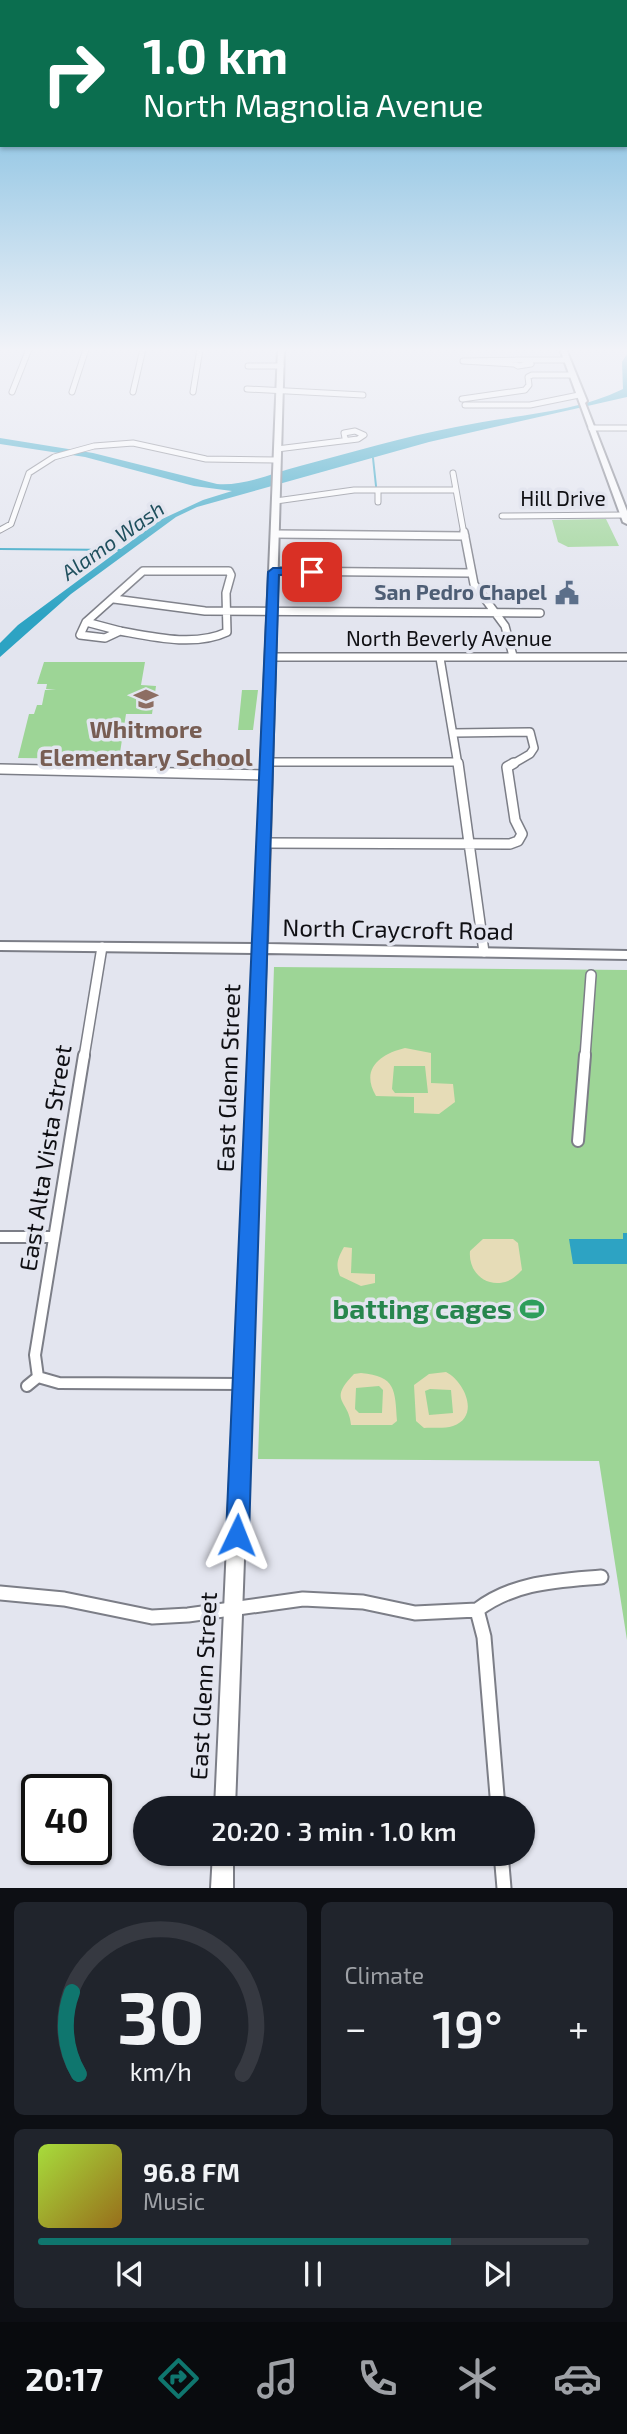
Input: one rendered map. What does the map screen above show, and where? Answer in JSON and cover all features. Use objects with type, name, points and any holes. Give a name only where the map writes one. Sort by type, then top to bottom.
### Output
[{"type":"street","name":"East Glenn Street","points":[[226,1796],[261,948],[278,437]]},
{"type":"street","points":[[595,437],[624,505],[626,519]]},
{"type":"street","points":[[277,449],[303,449],[345,438]]},
{"type":"street","points":[[0,530],[11,524],[29,473],[61,454],[80,449],[106,443],[132,443],[206,459],[277,460]]},
{"type":"street","points":[[453,473],[474,584],[505,626],[513,656]]},
{"type":"street","points":[[276,501],[354,490],[456,490]]},
{"type":"street","points":[[378,490],[379,502]]},
{"type":"street","name":"Hill Drive","points":[[502,516],[626,519]]},
{"type":"street","points":[[275,534],[465,536]]},
{"type":"street","points":[[86,622],[121,631],[198,639],[221,637],[227,632],[226,593],[231,575],[229,571],[142,571],[86,622],[80,635],[105,638],[121,631]]},
{"type":"street","points":[[273,572],[471,573]]},
{"type":"street","points":[[114,599],[175,609],[228,612],[540,613]]},
{"type":"street","name":"North Beverly Avenue","points":[[271,657],[627,657]]},
{"type":"street","points":[[440,657],[454,733],[467,844],[484,952]]},
{"type":"street","points":[[264,843],[510,844],[518,841],[522,834],[515,820],[507,767],[530,754],[534,748],[530,732],[454,733]]},
{"type":"street","points":[[267,762],[458,762]]},
{"type":"street","points":[[0,769],[267,775]]},
{"type":"street","name":"North Craycroft Road","points":[[0,946],[261,948],[627,956]]},
{"type":"street","name":"East Alta Vista Street","points":[[38,1377],[35,1355],[102,947]]},
{"type":"street","points":[[578,1141],[591,975]]},
{"type":"street","points":[[0,1237],[54,1237]]},
{"type":"street","points":[[27,1386],[38,1377],[59,1383],[243,1384]]},
{"type":"street","points":[[0,1593],[64,1598],[152,1617],[178,1617],[303,1598],[363,1602],[415,1614],[477,1611],[491,1597],[527,1584],[601,1577]]},
{"type":"street","points":[[477,1611],[484,1637],[497,1796]]},
{"type":"street","points":[[222,1888],[223,1866]]},
{"type":"street","points":[[502,1866],[505,1888]]},
{"type":"green space","points":[[606,519],[619,546],[568,547],[558,542],[552,520]]},
{"type":"green space","points":[[44,662],[145,662],[141,685],[156,686],[152,714],[126,714],[119,759],[18,758],[29,714],[34,714],[37,705],[42,705],[45,690],[56,690],[46,689],[47,684],[37,684]]},
{"type":"green space","points":[[242,690],[258,690],[253,730],[238,730]]},
{"type":"green space","points":[[274,967],[627,970],[627,1640],[599,1461],[258,1459]]},
{"type":"sand","points":[[405,1048],[431,1053],[431,1083],[453,1084],[455,1102],[439,1114],[414,1113],[414,1097],[376,1096],[370,1078],[375,1064]],"holes":[[[394,1066],[425,1066],[428,1093],[395,1093],[392,1089]]]},
{"type":"sand","points":[[483,1239],[513,1239],[518,1243],[522,1270],[510,1280],[500,1283],[492,1283],[480,1277],[472,1266],[470,1251]]},
{"type":"sand","points":[[344,1247],[352,1248],[351,1273],[375,1274],[375,1283],[361,1286],[340,1276],[338,1261]]},
{"type":"sand","points":[[446,1372],[453,1376],[464,1390],[468,1407],[466,1415],[453,1426],[424,1428],[416,1421],[414,1385],[429,1374]],"holes":[[[451,1390],[453,1413],[429,1415],[425,1391]]]},
{"type":"sand","points":[[354,1374],[373,1375],[387,1381],[394,1393],[397,1421],[392,1425],[351,1425],[341,1396],[346,1383]],"holes":[[[379,1386],[383,1390],[382,1413],[359,1413],[355,1409],[356,1388]]]},
{"type":"water","name":"Alamo Wash","points":[[409,437],[451,437],[197,507],[176,517],[71,594],[0,657],[0,643],[18,625],[160,520],[203,500],[232,491],[194,486],[85,457],[0,444],[0,438],[93,453],[217,484],[259,478]]},
{"type":"water","points":[[623,1233],[627,1233],[627,1264],[573,1264],[569,1239],[623,1239]]},
{"type":"waterway","points":[[373,458],[376,486]]},
{"type":"waterway","points":[[0,549],[123,550]]},
{"type":"place","name":"San Pedro Chapel","points":[[567,593]]},
{"type":"place","name":"Whitmore Elementary School","points":[[146,699]]},
{"type":"place","name":"batting cages","points":[[532,1309]]},
{"type":"route","points":[[237,1535],[273,572],[312,572]]}]
